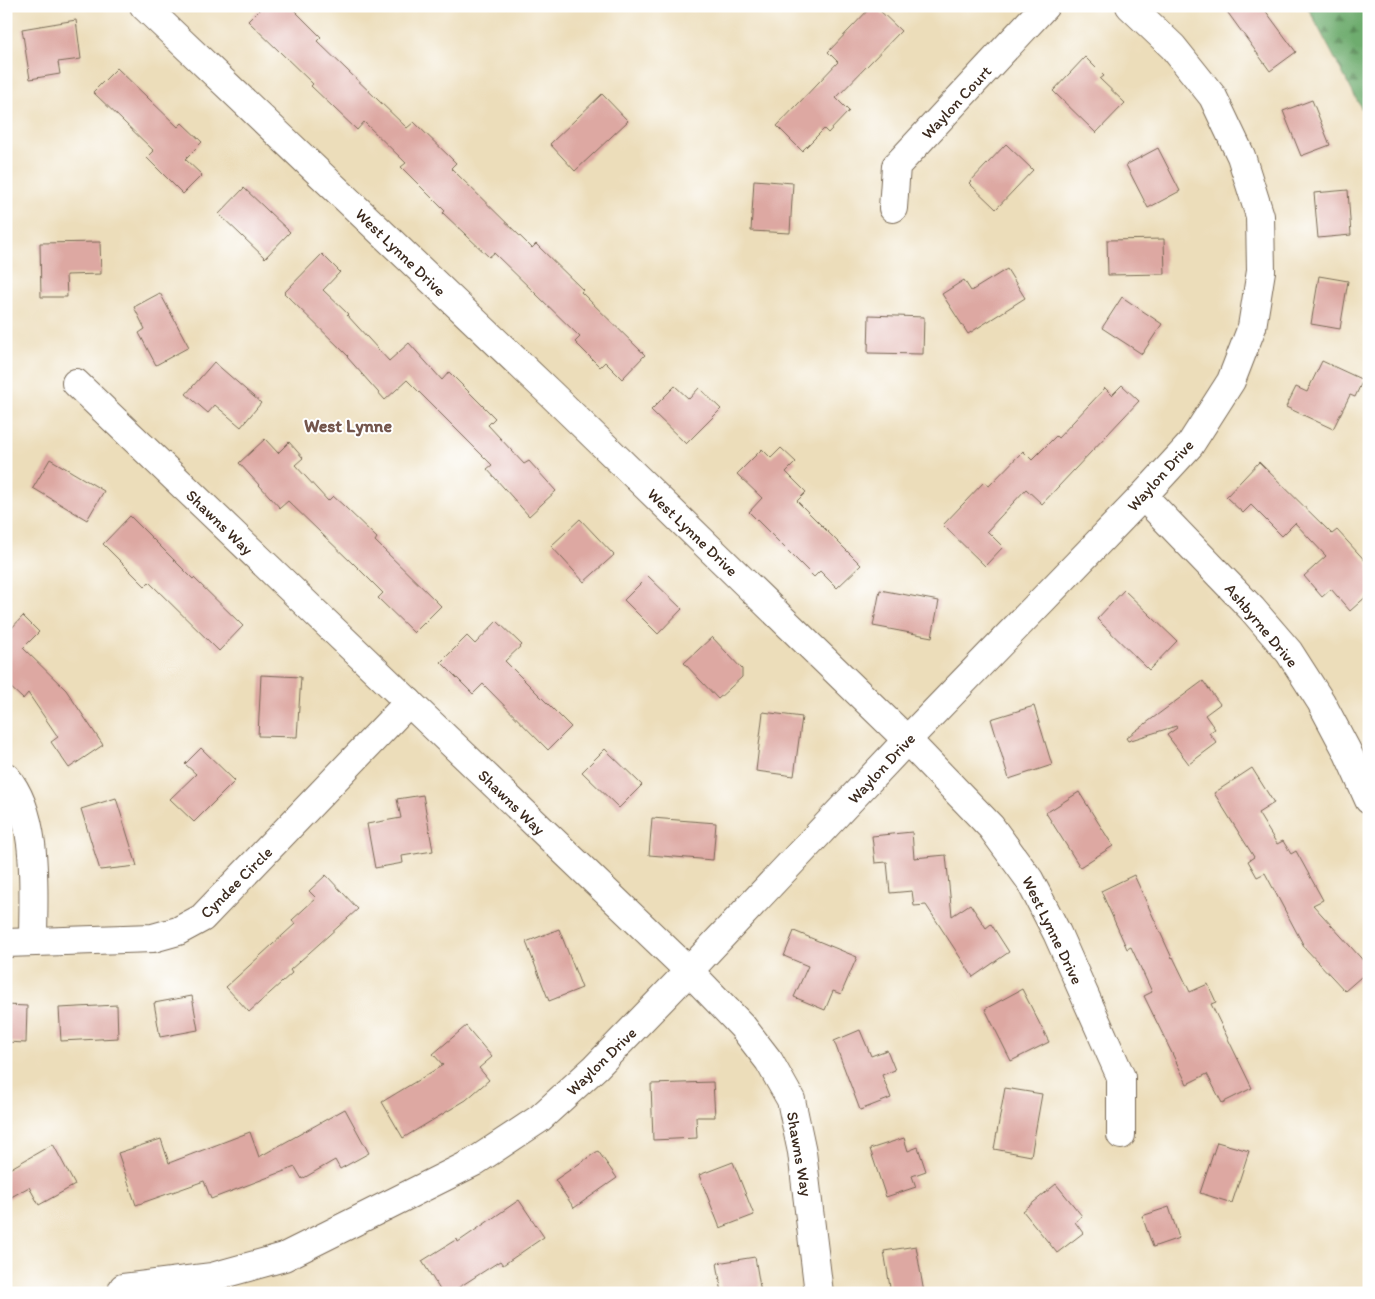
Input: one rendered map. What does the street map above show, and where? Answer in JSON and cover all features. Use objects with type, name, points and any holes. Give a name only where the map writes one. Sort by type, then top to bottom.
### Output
[{"type":"street","name":"West Lynne Drive","points":[[144,6],[545,389],[907,740],[991,828],[1029,879],[1057,933],[1121,1077],[1121,1135]]},
{"type":"street","name":"Waylon Court","points":[[893,208],[896,166],[1045,6]]},
{"type":"street","name":"Waylon Drive","points":[[123,1288],[212,1278],[284,1257],[474,1162],[539,1119],[596,1067],[689,971],[1190,445],[1231,381],[1252,327],[1261,271],[1260,216],[1241,156],[1214,97],[1174,47],[1130,6]]},
{"type":"street","name":"Shawns Way","points":[[76,383],[689,971],[742,1026],[769,1061],[791,1100],[802,1152],[819,1293]]},
{"type":"street","name":"Ashbyrne Drive","points":[[1143,496],[1252,609],[1289,652],[1325,710],[1346,749],[1369,800]]},
{"type":"street","name":"Cyndee Circle","points":[[6,943],[153,938],[178,931],[202,918],[408,702]]},
{"type":"street","points":[[6,777],[15,788],[26,814],[31,842],[34,942]]},
{"type":"green space","points":[[1307,6],[1369,6],[1369,123]]},
{"type":"building","points":[[263,6],[290,6],[321,37],[317,41],[407,128],[414,122],[456,163],[451,168],[532,248],[536,244],[583,290],[581,292],[645,355],[622,379],[605,362],[600,367],[575,342],[580,337],[494,253],[489,257],[443,213],[445,211],[401,167],[406,163],[364,122],[357,130],[248,21]]},
{"type":"building","points":[[872,6],[875,6],[901,31],[836,98],[849,111],[828,133],[824,129],[802,151],[777,126],[838,62],[828,52]]},
{"type":"building","points":[[1223,6],[1262,6],[1296,52],[1270,71]]},
{"type":"building","points":[[76,20],[81,59],[58,62],[60,74],[30,79],[22,29]]},
{"type":"building","points":[[1085,57],[1104,76],[1100,79],[1125,103],[1096,133],[1053,91]]},
{"type":"building","points":[[117,68],[178,127],[182,123],[202,142],[185,159],[202,175],[183,194],[147,158],[154,151],[93,92]]},
{"type":"building","points":[[602,94],[628,121],[575,171],[550,144]]},
{"type":"building","points":[[1312,100],[1330,145],[1301,156],[1283,111]]},
{"type":"building","points":[[1006,144],[1033,170],[996,209],[969,183]]},
{"type":"building","points":[[1158,148],[1180,191],[1148,208],[1126,165]]},
{"type":"building","points":[[754,180],[793,183],[790,233],[751,231]]},
{"type":"building","points":[[244,188],[290,232],[265,258],[219,214]]},
{"type":"building","points":[[1348,190],[1351,235],[1318,238],[1314,193]]},
{"type":"building","points":[[1164,239],[1165,274],[1108,275],[1107,240]]},
{"type":"building","points":[[100,242],[101,274],[66,275],[67,297],[41,297],[40,243]]},
{"type":"building","points":[[322,254],[340,272],[323,290],[348,314],[389,361],[409,343],[442,380],[449,372],[495,418],[488,425],[524,464],[529,461],[556,491],[529,516],[487,469],[492,465],[407,380],[385,400],[348,356],[284,293]]},
{"type":"building","points":[[1007,269],[1025,298],[968,334],[942,294],[964,280],[971,291]]},
{"type":"building","points":[[1319,276],[1348,281],[1340,329],[1311,324]]},
{"type":"building","points":[[160,293],[189,347],[156,365],[139,333],[145,329],[134,307]]},
{"type":"building","points":[[1122,297],[1162,324],[1142,354],[1102,328]]},
{"type":"building","points":[[869,315],[924,317],[923,354],[868,353]]},
{"type":"building","points":[[1322,361],[1363,380],[1355,397],[1350,395],[1333,429],[1286,407],[1296,387],[1307,392]]},
{"type":"building","points":[[214,362],[261,403],[241,427],[215,405],[208,413],[186,394]]},
{"type":"building","points":[[1122,385],[1139,401],[1042,504],[1026,489],[987,531],[1003,547],[985,566],[943,525],[984,482],[989,486],[1023,451],[1032,460],[1056,436],[1058,438],[1105,388],[1112,395]]},
{"type":"building","points":[[675,386],[689,399],[699,388],[721,409],[686,444],[651,410]]},
{"type":"building","points":[[265,439],[278,453],[289,442],[303,458],[295,465],[328,501],[333,496],[344,506],[377,538],[375,541],[441,606],[414,633],[378,598],[383,593],[353,563],[288,501],[280,508],[239,463]]},
{"type":"building","points":[[781,448],[796,462],[786,472],[806,492],[797,501],[861,565],[837,588],[820,571],[814,577],[749,512],[762,498],[737,474],[762,449],[771,458]]},
{"type":"building","points":[[50,459],[104,491],[87,520],[33,488]]},
{"type":"building","points":[[1259,462],[1332,534],[1337,530],[1369,565],[1369,594],[1350,611],[1331,589],[1322,597],[1304,576],[1326,556],[1295,523],[1282,536],[1251,505],[1243,513],[1226,497]]},
{"type":"building","points":[[130,516],[243,626],[219,651],[149,582],[145,586],[103,544]]},
{"type":"building","points":[[580,519],[614,555],[584,582],[551,546]]},
{"type":"building","points":[[648,576],[682,609],[658,634],[624,600]]},
{"type":"building","points":[[880,590],[939,601],[932,637],[873,626]]},
{"type":"building","points":[[1124,590],[1177,641],[1149,670],[1097,619]]},
{"type":"building","points":[[23,616],[39,632],[23,648],[66,690],[103,745],[69,768],[51,742],[58,737],[28,693],[23,699],[6,683],[6,630],[8,632]]},
{"type":"building","points":[[497,621],[522,645],[505,661],[571,727],[548,750],[483,684],[473,694],[441,662],[467,636],[475,644]]},
{"type":"building","points":[[712,637],[742,669],[742,677],[718,699],[684,663]]},
{"type":"building","points":[[261,675],[301,677],[297,737],[258,736]]},
{"type":"building","points":[[1203,681],[1220,704],[1205,715],[1215,729],[1209,733],[1217,743],[1189,764],[1167,735],[1177,728],[1176,726],[1128,741],[1126,738]]},
{"type":"building","points":[[1034,706],[1052,765],[1009,779],[991,719]]},
{"type":"building","points":[[763,712],[802,717],[794,776],[756,771]]},
{"type":"building","points":[[201,748],[235,781],[194,822],[170,799],[196,774],[185,764]]},
{"type":"building","points":[[605,749],[642,785],[619,808],[582,772]]},
{"type":"building","points":[[1252,768],[1274,803],[1258,813],[1277,844],[1283,841],[1291,854],[1296,851],[1323,900],[1313,905],[1369,967],[1369,970],[1345,991],[1305,948],[1265,873],[1257,877],[1248,861],[1254,857],[1214,793]]},
{"type":"building","points":[[1079,792],[1113,846],[1080,867],[1046,813]]},
{"type":"building","points":[[423,795],[433,851],[402,856],[403,863],[375,868],[367,824],[401,818],[397,799]]},
{"type":"building","points":[[116,798],[137,866],[100,870],[81,809]]},
{"type":"building","points":[[652,818],[716,823],[713,860],[649,855]]},
{"type":"building","points":[[912,832],[914,858],[946,855],[952,916],[970,904],[986,928],[991,924],[1009,952],[973,977],[926,905],[914,906],[912,891],[890,893],[887,862],[875,863],[872,836]]},
{"type":"building","points":[[326,875],[358,909],[290,970],[292,973],[249,1012],[226,987],[295,924],[292,920],[316,898],[309,891]]},
{"type":"building","points":[[1134,875],[1172,958],[1190,992],[1208,984],[1216,1002],[1211,1004],[1252,1088],[1222,1103],[1207,1074],[1187,1084],[1144,996],[1152,992],[1131,947],[1127,949],[1101,891]]},
{"type":"building","points":[[559,929],[582,988],[549,1001],[526,942]]},
{"type":"building","points":[[794,931],[857,957],[841,994],[833,991],[825,1010],[794,997],[808,966],[784,956]]},
{"type":"building","points":[[1022,989],[1049,1042],[1011,1061],[985,1009]]},
{"type":"building","points":[[192,996],[198,1030],[160,1037],[154,1003]]},
{"type":"building","points":[[6,1005],[27,1006],[26,1043],[6,1042]]},
{"type":"building","points":[[117,1005],[118,1038],[61,1041],[59,1008]]},
{"type":"building","points":[[466,1026],[492,1057],[479,1068],[489,1080],[466,1100],[403,1138],[382,1102],[443,1065],[433,1054]]},
{"type":"building","points":[[860,1030],[871,1056],[887,1050],[895,1070],[882,1075],[891,1098],[860,1110],[834,1041]]},
{"type":"building","points":[[713,1082],[715,1117],[696,1117],[697,1138],[653,1140],[651,1084]]},
{"type":"building","points":[[1005,1088],[1042,1094],[1031,1156],[994,1149]]},
{"type":"building","points":[[345,1109],[369,1153],[340,1169],[335,1160],[302,1179],[295,1167],[211,1199],[204,1181],[136,1205],[118,1153],[161,1139],[169,1163],[250,1132],[259,1157]]},
{"type":"building","points":[[904,1138],[908,1151],[918,1147],[926,1171],[912,1176],[916,1187],[886,1197],[870,1149]]},
{"type":"building","points":[[1217,1142],[1249,1151],[1232,1203],[1200,1193]]},
{"type":"building","points":[[53,1144],[75,1185],[39,1205],[29,1187],[6,1200],[6,1171]]},
{"type":"building","points":[[598,1151],[617,1178],[574,1208],[555,1180]]},
{"type":"building","points":[[733,1162],[754,1215],[720,1228],[699,1175]]},
{"type":"building","points":[[1056,1184],[1082,1216],[1075,1222],[1083,1233],[1057,1253],[1023,1211]]},
{"type":"building","points":[[519,1200],[544,1237],[503,1265],[500,1261],[450,1293],[442,1293],[422,1261],[457,1239],[458,1242]]},
{"type":"building","points":[[1169,1207],[1179,1238],[1153,1247],[1142,1216]]},
{"type":"building","points":[[916,1246],[924,1293],[891,1293],[884,1251]]},
{"type":"building","points":[[755,1257],[761,1293],[722,1293],[717,1263]]},
{"type":"district","name":"West Lynne","points":[[348,426]]}]
